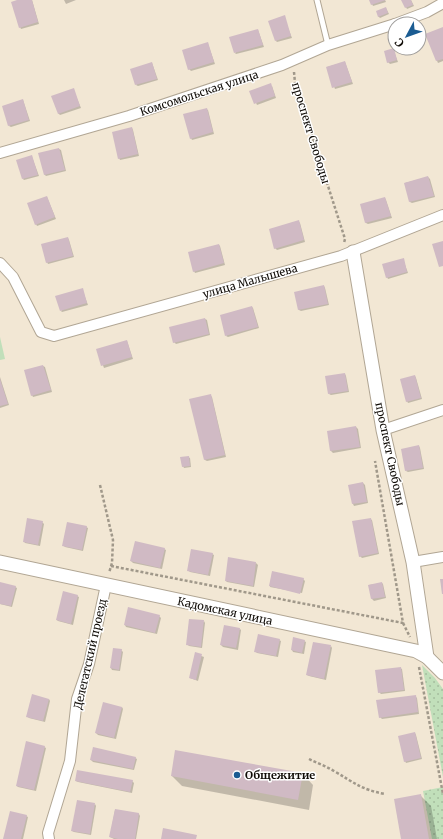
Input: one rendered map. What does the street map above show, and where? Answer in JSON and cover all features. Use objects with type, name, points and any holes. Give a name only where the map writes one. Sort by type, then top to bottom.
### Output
[{"type":"street","name":"Комсомольская улица","points":[[416,16],[443,3]]},
{"type":"street","name":"Комсомольская улица","points":[[0,153],[129,116],[282,65],[302,58],[328,45],[387,27]]},
{"type":"street","name":"улица Малышева","points":[[0,263],[13,277],[41,332],[54,336],[347,254],[443,215]]},
{"type":"street","name":"проспект Свободы","points":[[347,254],[412,562],[422,654]]},
{"type":"street","points":[[383,430],[443,410]]},
{"type":"street","points":[[412,562],[443,557]]},
{"type":"street","name":"Кадомская улица","points":[[0,562],[422,654]]},
{"type":"street","name":"Делегатский проезд","points":[[48,839],[48,833],[70,761],[77,699],[89,664],[106,585]]},
{"type":"street","points":[[422,654],[443,673]]},
{"type":"lane","points":[[317,0],[328,45]]},
{"type":"path","name":"проспект Свободы","points":[[302,58],[294,72],[295,83],[345,240],[347,254]]},
{"type":"path","points":[[374,455],[404,623],[422,654],[443,794]]},
{"type":"path","points":[[100,485],[113,540],[111,566],[106,585]]},
{"type":"path","points":[[111,566],[404,623]]},
{"type":"path","points":[[309,759],[333,770],[360,787],[373,792],[385,794]]},
{"type":"green space","points":[[0,337],[5,359],[0,360]]},
{"type":"green space","points":[[422,665],[435,678],[443,689],[443,777]]},
{"type":"green space","points":[[443,787],[443,839],[432,839],[423,791]]},
{"type":"building","points":[[17,0],[32,0],[38,22],[19,28],[11,2]]},
{"type":"building","points":[[369,0],[386,0],[371,5]]},
{"type":"building","points":[[401,0],[411,0],[413,5],[405,8]]},
{"type":"building","points":[[386,7],[388,13],[378,17],[376,11]]},
{"type":"building","points":[[285,15],[291,36],[275,41],[268,21]]},
{"type":"building","points":[[443,27],[443,59],[436,61],[427,39],[427,33]]},
{"type":"building","points":[[258,29],[263,45],[234,53],[229,37]]},
{"type":"building","points":[[208,42],[214,62],[188,70],[182,50]]},
{"type":"building","points":[[387,50],[387,56],[396,56],[397,60],[387,63],[384,51]]},
{"type":"building","points":[[345,61],[352,82],[332,88],[326,67]]},
{"type":"building","points":[[152,62],[157,79],[135,85],[130,69]]},
{"type":"building","points":[[271,83],[275,96],[254,104],[249,91]]},
{"type":"building","points":[[74,88],[80,106],[58,114],[51,96]]},
{"type":"building","points":[[23,99],[29,120],[8,126],[2,106]]},
{"type":"building","points":[[207,108],[213,132],[190,139],[183,114]]},
{"type":"building","points":[[132,127],[138,154],[118,159],[112,132]]},
{"type":"building","points":[[59,148],[65,170],[44,175],[38,153]]},
{"type":"building","points":[[32,155],[38,175],[22,179],[16,160]]},
{"type":"building","points":[[428,176],[434,196],[409,202],[404,183]]},
{"type":"building","points":[[47,196],[55,217],[35,225],[27,203]]},
{"type":"building","points":[[385,197],[391,216],[365,223],[360,204]]},
{"type":"building","points":[[299,220],[304,240],[274,249],[269,229]]},
{"type":"building","points":[[68,237],[73,256],[46,263],[41,244]]},
{"type":"building","points":[[443,241],[443,266],[439,267],[432,244]]},
{"type":"building","points":[[219,244],[224,263],[193,272],[188,252]]},
{"type":"building","points":[[404,258],[407,272],[386,278],[382,264]]},
{"type":"building","points":[[324,285],[328,304],[298,310],[294,292]]},
{"type":"building","points":[[83,288],[87,303],[60,311],[55,296]]},
{"type":"building","points":[[252,306],[258,327],[225,336],[220,315]]},
{"type":"building","points":[[205,318],[209,334],[173,343],[169,327]]},
{"type":"building","points":[[127,340],[132,357],[101,366],[96,349]]},
{"type":"building","points":[[43,365],[51,390],[31,396],[24,370]]},
{"type":"building","points":[[345,373],[348,391],[328,394],[325,376]]},
{"type":"building","points":[[415,375],[421,398],[406,402],[400,379]]},
{"type":"building","points":[[0,379],[8,404],[0,406]]},
{"type":"building","points":[[211,394],[225,455],[204,460],[189,399]]},
{"type":"building","points":[[356,426],[360,447],[330,451],[327,431]]},
{"type":"building","points":[[419,445],[423,468],[405,471],[401,449]]},
{"type":"building","points":[[189,456],[190,466],[182,467],[180,457]]},
{"type":"building","points":[[363,482],[367,502],[352,504],[348,485]]},
{"type":"building","points":[[27,518],[43,521],[38,545],[23,542]]},
{"type":"building","points":[[371,518],[378,553],[359,557],[352,521]]},
{"type":"building","points":[[67,522],[87,526],[82,550],[62,546]]},
{"type":"building","points":[[135,541],[165,548],[160,568],[130,561]]},
{"type":"building","points":[[191,549],[213,553],[208,575],[187,571]]},
{"type":"building","points":[[228,557],[256,562],[253,586],[225,581]]},
{"type":"building","points":[[272,571],[304,578],[300,594],[269,586]]},
{"type":"building","points":[[440,579],[443,579],[443,594],[442,594]]},
{"type":"building","points":[[0,582],[16,586],[11,606],[0,604]]},
{"type":"building","points":[[382,582],[385,597],[371,599],[368,585]]},
{"type":"building","points":[[63,591],[78,595],[71,624],[56,620]]},
{"type":"building","points":[[128,607],[160,615],[155,633],[124,625]]},
{"type":"building","points":[[189,619],[204,620],[201,647],[186,645]]},
{"type":"building","points":[[224,625],[240,628],[236,648],[220,645]]},
{"type":"building","points":[[258,634],[280,639],[276,656],[254,652]]},
{"type":"building","points":[[293,637],[305,640],[302,653],[291,650]]},
{"type":"building","points":[[313,642],[331,645],[324,679],[306,675]]},
{"type":"building","points":[[113,648],[122,649],[119,670],[110,668]]},
{"type":"building","points":[[195,652],[202,654],[196,680],[189,678]]},
{"type":"building","points":[[401,667],[404,690],[378,693],[375,670]]},
{"type":"building","points":[[32,694],[49,699],[43,721],[26,717]]},
{"type":"building","points":[[416,695],[418,712],[379,718],[376,700]]},
{"type":"building","points":[[103,702],[122,707],[114,738],[95,733]]},
{"type":"building","points":[[415,732],[421,758],[404,762],[398,736]]},
{"type":"building","points":[[26,741],[45,746],[34,790],[16,786]]},
{"type":"building","points":[[93,747],[136,757],[133,769],[90,760]]},
{"type":"building","name":"Общежитие","points":[[175,750],[303,773],[298,800],[171,776]]},
{"type":"building","points":[[77,770],[133,780],[130,792],[75,781]]},
{"type":"building","points":[[421,794],[429,839],[401,839],[394,799]]},
{"type":"building","points":[[77,800],[95,803],[90,834],[71,831]]},
{"type":"building","points":[[115,809],[139,813],[135,839],[118,839],[109,837]]},
{"type":"building","points":[[10,811],[27,815],[21,839],[3,839]]},
{"type":"building","points":[[163,828],[197,835],[196,839],[161,839]]},
{"type":"place","name":"Общежитие","points":[[237,775]]}]
